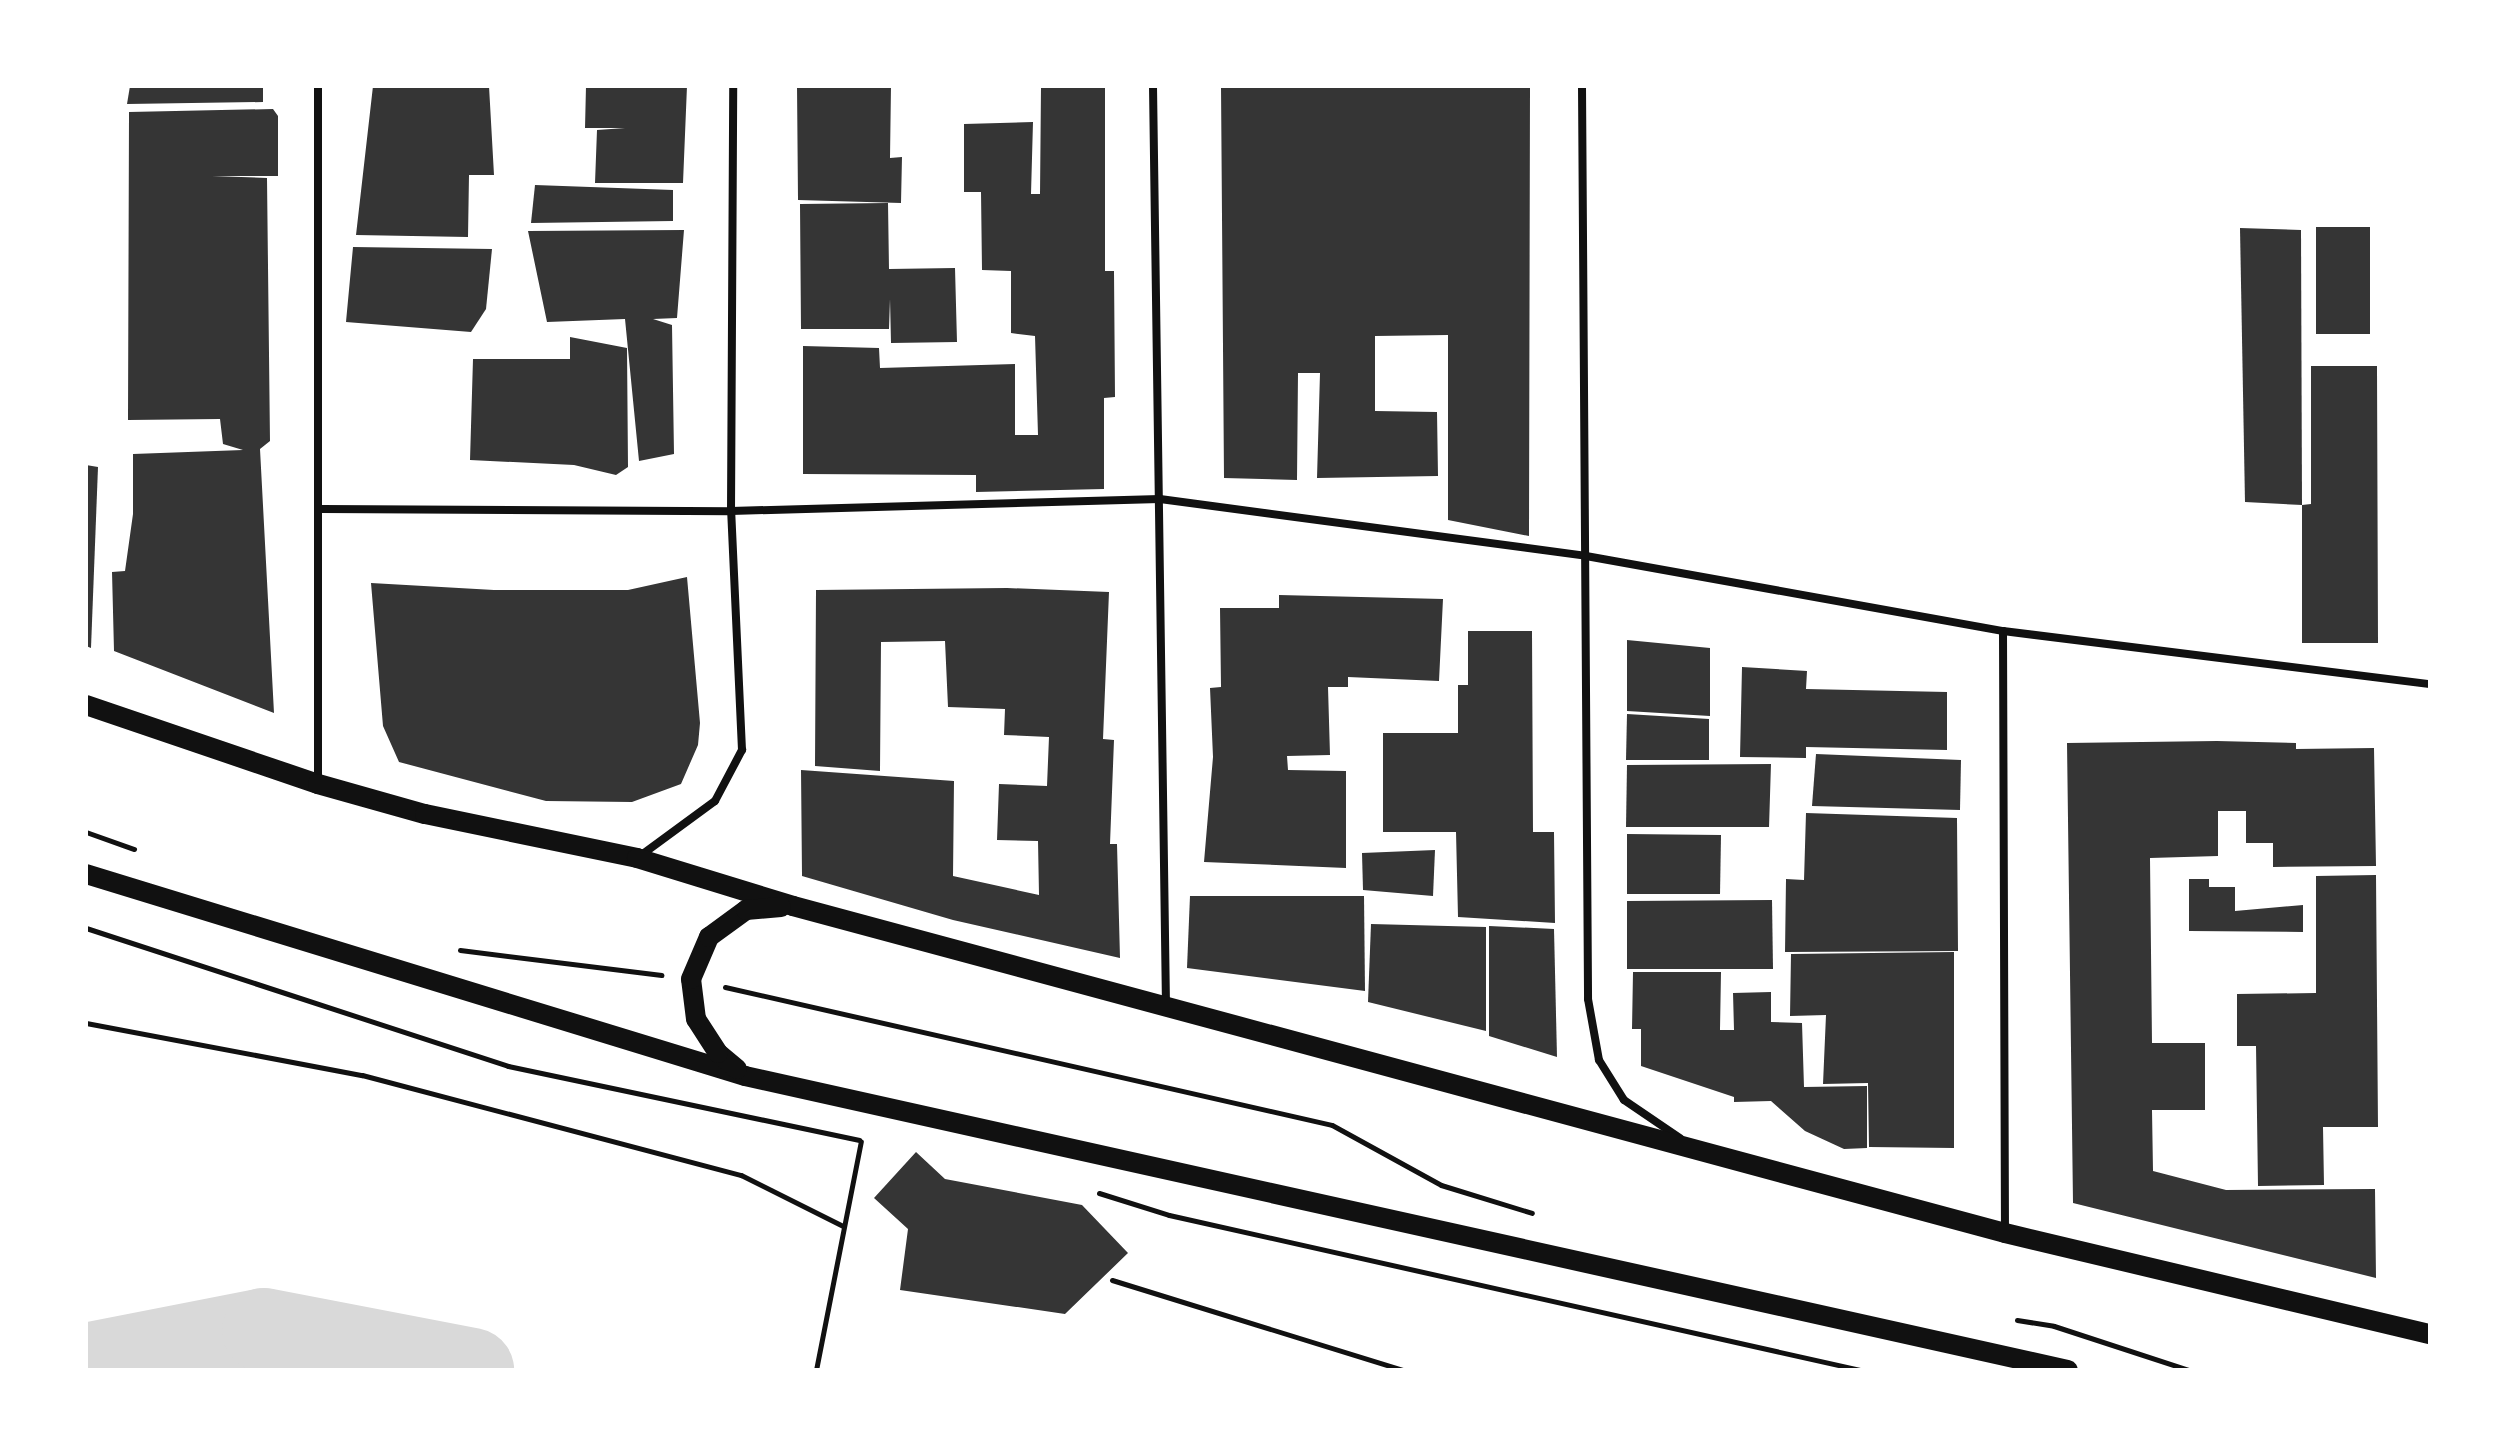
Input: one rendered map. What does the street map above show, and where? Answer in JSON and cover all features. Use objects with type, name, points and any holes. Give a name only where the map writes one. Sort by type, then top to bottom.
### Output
[{"type":"main road","points":[[86,705],[318,784],[425,814],[637,858],[793,906],[2005,1233],[2430,1334]]},
{"type":"main road","points":[[86,874],[745,1076],[2068,1370]]},
{"type":"main road","points":[[745,1076],[718,1053],[696,1019],[691,979],[709,937],[746,910],[793,906]]},
{"type":"street","points":[[318,86],[322,509],[318,784]]},
{"type":"street","points":[[637,858],[715,801],[742,750],[731,511],[733,86]]},
{"type":"street","points":[[1153,86],[1166,1005]]},
{"type":"street","points":[[1582,86],[1588,999],[1599,1060],[1624,1100],[1701,1151]]},
{"type":"street","points":[[322,509],[731,511],[1160,499],[1586,556],[2003,631],[2430,684]]},
{"type":"street","points":[[2003,631],[2005,1233]]},
{"type":"path","points":[[86,832],[140,851]]},
{"type":"path","points":[[448,949],[691,979],[1332,1125],[1441,1185],[1538,1215]]},
{"type":"path","points":[[86,1023],[362,1075],[741,1175],[843,1226]]},
{"type":"path","points":[[816,1370],[861,1141]]},
{"type":"path","points":[[1112,1280],[1402,1370]]},
{"type":"path","points":[[2008,1319],[2054,1326],[2189,1370]]},
{"type":"building","points":[[130,86],[263,86],[263,102],[127,104]]},
{"type":"building","points":[[373,86],[489,86],[494,175],[469,175],[468,237],[356,235]]},
{"type":"building","points":[[586,86],[687,86],[683,183],[595,183],[597,130],[625,128],[585,128]]},
{"type":"building","points":[[797,86],[891,86],[890,158],[902,157],[901,203],[798,200]]},
{"type":"building","points":[[1041,86],[1105,86],[1105,271],[1114,271],[1115,397],[1104,398],[1104,489],[976,492],[976,475],[803,474],[803,346],[879,348],[880,368],[1015,364],[1015,435],[1038,435],[1035,336],[1011,333],[1011,271],[982,270],[981,192],[964,192],[964,124],[1033,122],[1031,194],[1040,194]]},
{"type":"building","points":[[1221,86],[1530,86],[1529,536],[1448,520],[1448,335],[1375,336],[1375,411],[1437,412],[1438,476],[1317,478],[1320,373],[1298,373],[1297,480],[1224,478]]},
{"type":"building","points":[[273,109],[278,116],[278,176],[212,176],[267,178],[270,441],[260,449],[274,713],[114,651],[112,572],[125,571],[133,514],[133,454],[243,450],[223,444],[220,419],[128,420],[129,112]]},
{"type":"building","points":[[535,185],[673,190],[673,221],[531,223]]},
{"type":"building","points":[[888,203],[889,269],[955,268],[957,342],[891,343],[890,299],[889,329],[801,329],[800,204]]},
{"type":"building","points":[[2316,227],[2370,227],[2370,334],[2316,334]]},
{"type":"building","points":[[2240,228],[2301,230],[2302,505],[2245,502]]},
{"type":"building","points":[[684,230],[677,318],[653,319],[672,325],[674,454],[639,461],[625,319],[547,322],[528,231]]},
{"type":"building","points":[[353,247],[492,249],[486,309],[471,332],[346,322]]},
{"type":"building","points":[[570,337],[627,348],[628,467],[616,475],[574,465],[470,460],[473,359],[570,359]]},
{"type":"building","points":[[2311,366],[2377,366],[2378,643],[2302,643],[2302,505],[2311,504]]},
{"type":"building","points":[[86,465],[98,467],[91,648],[86,646]]},
{"type":"building","points":[[687,577],[700,723],[698,745],[681,784],[632,802],[546,801],[399,762],[383,726],[371,583],[494,590],[628,590]]},
{"type":"building","points":[[1007,588],[1109,592],[1103,739],[1114,740],[1110,844],[1117,844],[1120,958],[953,920],[802,876],[801,770],[954,781],[953,876],[1039,895],[1038,841],[997,840],[999,784],[1047,786],[1049,737],[1004,735],[1005,709],[948,707],[945,641],[881,642],[880,771],[815,766],[816,590]]},
{"type":"building","points":[[1279,595],[1443,599],[1439,681],[1348,677],[1348,687],[1328,687],[1330,755],[1287,756],[1288,770],[1346,771],[1346,868],[1204,862],[1213,757],[1210,688],[1221,687],[1220,608],[1279,608]]},
{"type":"building","points":[[1468,631],[1532,631],[1533,832],[1554,832],[1555,923],[1458,917],[1456,832],[1383,832],[1383,733],[1458,733],[1458,685],[1468,685]]},
{"type":"building","points":[[1627,640],[1710,648],[1710,716],[1627,711]]},
{"type":"building","points":[[1742,667],[1807,671],[1806,689],[1947,692],[1947,750],[1806,747],[1806,758],[1740,757]]},
{"type":"building","points":[[1627,714],[1709,719],[1709,760],[1626,760]]},
{"type":"building","points":[[2067,743],[2296,743],[2296,749],[2374,748],[2376,866],[2273,867],[2273,843],[2246,843],[2246,811],[2218,811],[2218,856],[2150,858],[2152,1043],[2205,1043],[2205,1110],[2152,1110],[2153,1171],[2226,1190],[2375,1189],[2376,1278],[2073,1203]]},
{"type":"building","points":[[1816,754],[1961,760],[1960,810],[1812,806]]},
{"type":"building","points":[[1771,764],[1769,827],[1626,827],[1627,765]]},
{"type":"building","points":[[1806,813],[1957,818],[1958,951],[1785,952],[1786,879],[1804,880]]},
{"type":"building","points":[[1627,834],[1721,835],[1720,894],[1627,894]]},
{"type":"building","points":[[1435,850],[1433,896],[1363,890],[1362,853]]},
{"type":"building","points":[[2376,875],[2378,1127],[2323,1127],[2324,1185],[2258,1186],[2256,1046],[2237,1046],[2237,994],[2316,993],[2316,876]]},
{"type":"building","points":[[2189,879],[2209,879],[2209,887],[2235,887],[2235,911],[2303,905],[2303,932],[2189,931]]},
{"type":"building","points":[[1190,896],[1364,896],[1365,991],[1187,968]]},
{"type":"building","points":[[1772,900],[1773,969],[1627,969],[1627,901]]},
{"type":"building","points":[[1371,924],[1486,927],[1486,1031],[1368,1002]]},
{"type":"building","points":[[1489,926],[1554,929],[1557,1057],[1489,1036]]},
{"type":"building","points":[[1954,952],[1954,1148],[1869,1147],[1868,1083],[1823,1084],[1826,1015],[1790,1016],[1791,954]]},
{"type":"building","points":[[1633,972],[1721,972],[1720,1030],[1734,1030],[1733,993],[1771,992],[1771,1022],[1802,1023],[1804,1087],[1867,1086],[1867,1148],[1844,1149],[1805,1131],[1771,1101],[1734,1102],[1734,1097],[1641,1066],[1641,1029],[1632,1029]]},
{"type":"building","points":[[916,1152],[945,1179],[1082,1205],[1128,1253],[1065,1314],[900,1290],[908,1229],[874,1198]]},
{"type":"waterway","points":[[86,1365],[264,1330],[472,1370]]}]
